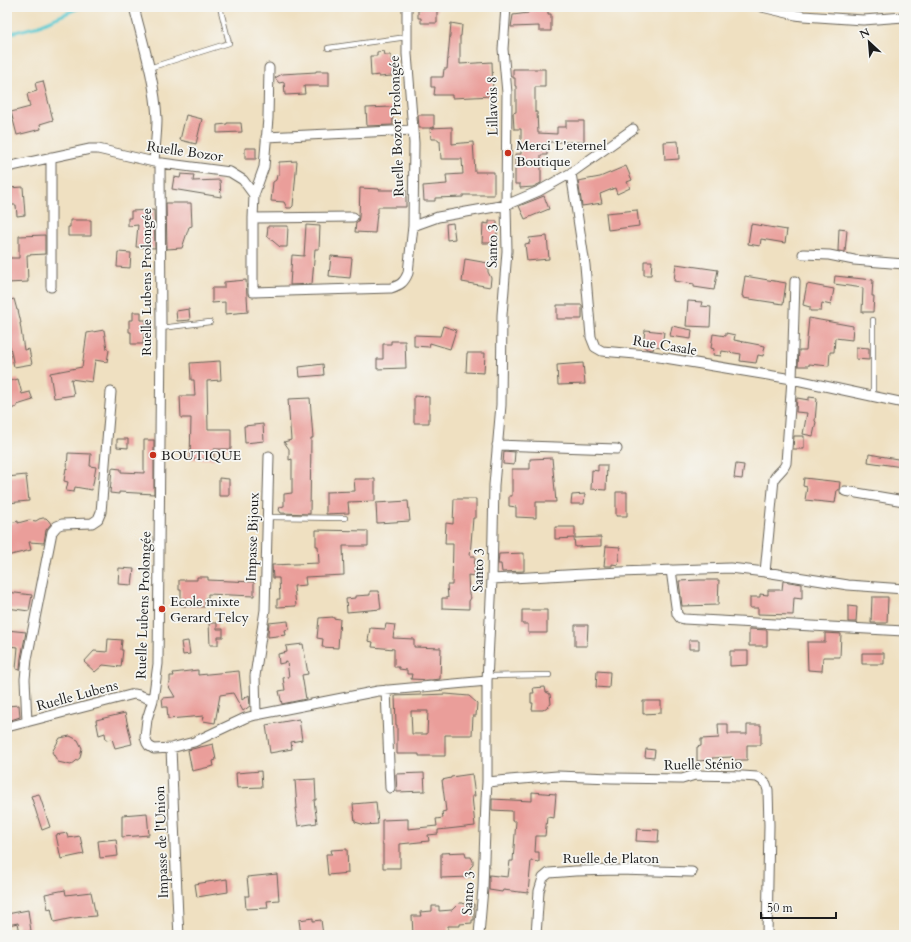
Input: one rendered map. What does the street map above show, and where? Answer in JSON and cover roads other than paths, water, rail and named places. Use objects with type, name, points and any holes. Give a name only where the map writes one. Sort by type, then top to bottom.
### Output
[{"type":"street","name":"Ruelle Lubens Prolongée","points":[[134,7],[156,104],[161,328],[158,664],[153,700],[147,719],[145,737],[147,743],[154,749],[171,748],[194,742],[245,718],[256,715],[378,690],[487,679]]},
{"type":"street","name":"Ruelle Bozor Prolongée","points":[[253,218],[253,292],[391,288],[399,285],[406,279],[413,226],[414,143],[407,54],[407,7]]},
{"type":"street","name":"Lillavois 8","points":[[506,7],[503,49],[507,93],[506,205]]},
{"type":"street","points":[[762,7],[796,15],[804,12],[863,20],[904,17]]},
{"type":"street","points":[[269,68],[268,118],[264,167],[254,195],[253,218],[353,217]]},
{"type":"street","points":[[413,226],[438,218],[506,205],[539,191],[571,173],[633,129]]},
{"type":"street","points":[[266,137],[413,130]]},
{"type":"street","name":"Ruelle Bozor","points":[[7,167],[90,149],[98,149],[157,162],[230,172],[243,180],[254,195]]},
{"type":"street","points":[[51,157],[51,287]]},
{"type":"street","name":"Rue Casale","points":[[571,173],[585,265],[591,337],[595,347],[602,351],[647,355],[792,379],[904,403]]},
{"type":"street","name":"Santo 3","points":[[478,935],[483,888],[487,782],[487,679],[492,579],[494,485],[501,405],[502,315],[507,251],[506,205]]},
{"type":"street","points":[[803,254],[829,255],[854,260],[904,264]]},
{"type":"street","points":[[765,572],[774,479],[775,476],[785,467],[786,463],[792,379],[795,280]]},
{"type":"street","points":[[27,722],[25,680],[27,659],[52,532],[57,526],[62,524],[92,523],[98,519],[101,512],[111,392]]},
{"type":"street","points":[[497,445],[617,449]]},
{"type":"street","name":"Impasse Bijoux","points":[[256,715],[255,676],[264,610],[269,456]]},
{"type":"street","points":[[845,491],[904,501]]},
{"type":"street","points":[[492,579],[730,568],[848,585],[904,589]]},
{"type":"street","points":[[671,570],[677,614],[680,618],[904,631]]},
{"type":"street","points":[[386,690],[390,788]]},
{"type":"street","name":"Ruelle Lubens","points":[[7,727],[134,694],[153,700]]},
{"type":"street","name":"Impasse de l'Union","points":[[171,748],[179,935]]},
{"type":"street","name":"Ruelle Sténio","points":[[487,782],[557,776],[682,779],[695,776],[757,777],[766,784],[768,790],[768,935]]},
{"type":"street","name":"Ruelle de Platon","points":[[536,935],[539,891],[543,878],[549,873],[618,870],[692,872]]},
{"type":"lane","points":[[149,68],[229,43],[220,7]]},
{"type":"lane","points":[[328,48],[407,37]]},
{"type":"lane","points":[[873,320],[873,397]]},
{"type":"lane","points":[[161,328],[210,322]]},
{"type":"lane","points":[[267,517],[345,518]]},
{"type":"lane","points":[[487,679],[549,675]]},
{"type":"waterway","points":[[7,34],[35,27],[81,7]]},
{"type":"place","name":"Merci L'eternel Boutique","points":[[508,153]]},
{"type":"place","name":"BOUTIQUE","points":[[153,455]]},
{"type":"place","name":"Ecole mixte Gerard Telcy","points":[[162,609]]}]
